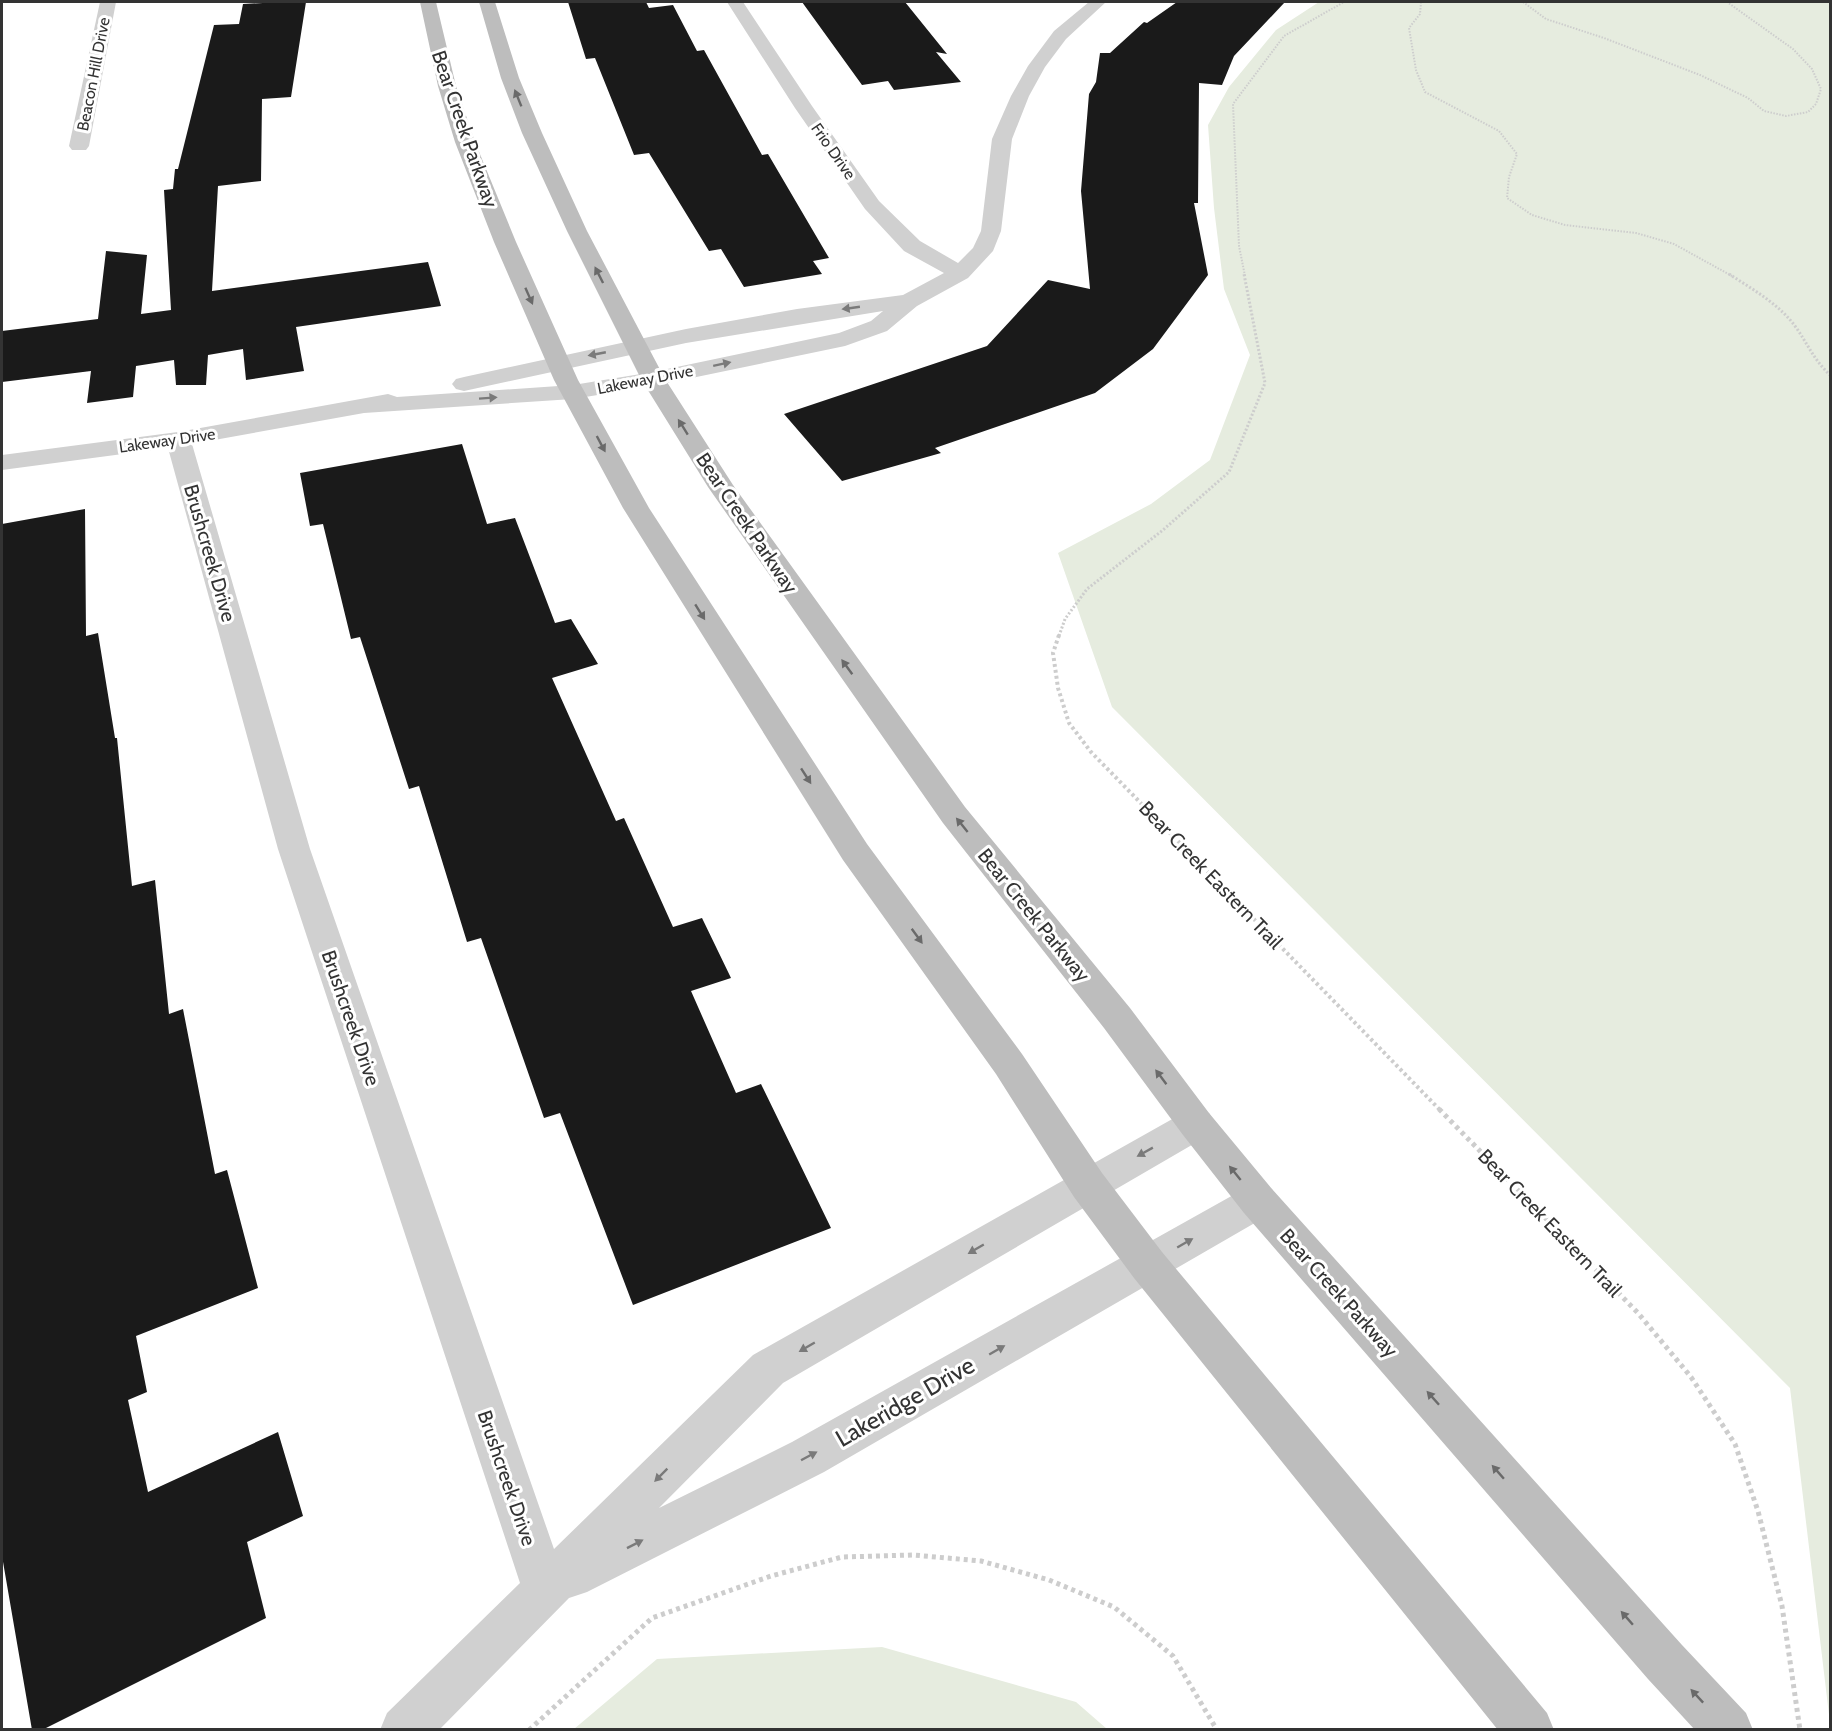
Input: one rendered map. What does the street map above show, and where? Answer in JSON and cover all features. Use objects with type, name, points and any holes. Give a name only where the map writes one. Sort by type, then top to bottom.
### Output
[{"type":"main road","name":"Bear Creek Parkway","points":[[428,2],[447,86],[465,142],[505,242],[566,377],[636,508],[777,732],[855,852],[1009,1064],[1088,1185],[1148,1265],[1530,1730]]},
{"type":"main road","name":"Bear Creek Parkway","points":[[487,2],[510,78],[532,133],[577,231],[653,379],[721,487],[954,815],[1117,1018],[1258,1202],[1665,1662],[1729,1730]]},
{"type":"street","name":"Beacon Hill Drive","points":[[79,146],[108,2]]},
{"type":"street","name":"Frio Drive","points":[[735,2],[804,108],[872,205],[912,246],[960,273]]},
{"type":"street","name":"Lakeway Drive","points":[[2,462],[178,440],[367,406],[566,377],[653,379],[845,339],[879,326],[909,301],[960,273],[982,251],[991,231],[1002,139],[1020,96],[1060,35],[1098,2]]},
{"type":"street","name":"Lakeway Drive","points":[[367,406],[566,377],[635,346],[849,308],[909,301]]},
{"type":"street","name":"Brushcreek Drive","points":[[178,440],[294,849],[545,1589]]},
{"type":"street","name":"Lakeridge Drive","points":[[404,1730],[768,1369],[1196,1124]]},
{"type":"street","name":"Lakeridge Drive","points":[[545,1589],[808,1457],[1258,1202]]},
{"type":"path","name":"Bear Creek Eastern Trail","points":[[1344,2],[1284,36],[1233,104],[1239,246],[1265,383],[1229,472],[1163,530],[1087,589],[1065,619],[1053,653],[1058,688],[1069,723],[1091,752],[1638,1313],[1691,1377],[1735,1444],[1758,1511],[1782,1606],[1800,1730]]},
{"type":"path","points":[[1421,2],[1420,14],[1409,28],[1416,70],[1425,92],[1499,131],[1517,154],[1509,177],[1507,198],[1532,215],[1565,225],[1636,233],[1674,244],[1723,270],[1764,297],[1794,325],[1816,362],[1830,375]]},
{"type":"path","points":[[1523,2],[1546,19],[1604,38],[1700,75],[1749,98],[1764,111],[1786,116],[1808,112],[1816,104],[1821,89],[1812,69],[1793,49],[1727,2]]},
{"type":"path","points":[[529,1730],[652,1618],[771,1576],[842,1557],[914,1555],[981,1561],[1049,1580],[1114,1607],[1173,1656],[1217,1730]]},
{"type":"shaded area","points":[[1319,2],[1830,2],[1830,1723],[1790,1388],[1112,707],[1058,553],[1151,504],[1210,460],[1250,355],[1224,289],[1214,208],[1208,125],[1229,87],[1276,30]]},
{"type":"shaded area","points":[[882,1647],[1076,1702],[1107,1729],[574,1729],[657,1659]]},
{"type":"building","points":[[306,2],[291,97],[262,99],[261,181],[218,186],[212,291],[428,262],[441,306],[296,327],[304,371],[246,380],[243,349],[208,355],[206,385],[176,385],[174,360],[136,366],[133,397],[87,403],[91,371],[2,382],[2,331],[98,319],[106,251],[147,255],[141,314],[171,310],[164,190],[173,189],[175,169],[178,169],[214,25],[239,24],[243,4]]},
{"type":"building","points":[[568,2],[646,2],[649,8],[673,5],[697,51],[704,50],[762,155],[768,154],[829,258],[813,261],[822,274],[744,287],[721,249],[709,251],[649,153],[634,155],[595,58],[586,59]]},
{"type":"building","points":[[802,2],[905,2],[947,54],[936,52],[961,82],[894,90],[888,81],[862,85]]},
{"type":"building","points":[[1177,2],[1285,2],[1234,56],[1222,85],[1199,83],[1198,203],[1194,203],[1208,275],[1153,349],[1095,393],[935,448],[941,453],[842,481],[784,414],[987,346],[1048,280],[1090,289],[1081,191],[1089,94],[1096,82],[1100,53],[1110,53],[1144,22],[1147,23]]},
{"type":"building","points":[[462,444],[487,524],[515,518],[555,623],[571,619],[598,664],[552,678],[616,821],[624,818],[673,927],[702,918],[731,978],[691,991],[736,1093],[761,1084],[831,1228],[633,1305],[560,1113],[544,1118],[481,938],[467,942],[419,786],[409,789],[360,637],[351,639],[323,524],[310,526],[300,473]]},
{"type":"building","points":[[85,509],[86,636],[98,633],[115,738],[117,738],[132,886],[155,880],[169,1014],[183,1009],[215,1174],[227,1170],[258,1288],[136,1336],[147,1392],[128,1400],[148,1492],[278,1432],[303,1516],[247,1542],[266,1618],[42,1730],[32,1730],[2,1556],[2,524]]}]
